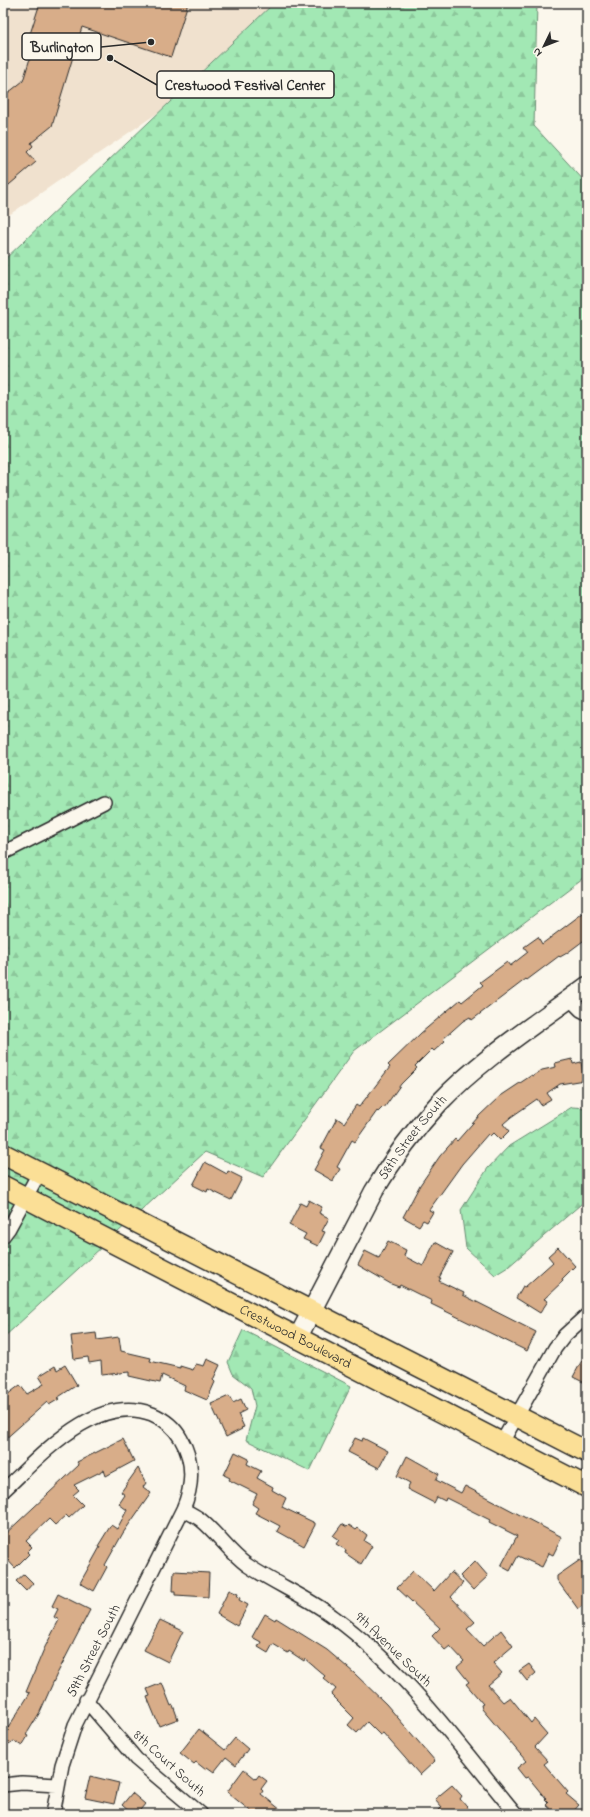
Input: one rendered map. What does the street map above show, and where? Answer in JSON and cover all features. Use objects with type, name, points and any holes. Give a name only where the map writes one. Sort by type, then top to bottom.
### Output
[{"type":"main road","points":[[3,1154],[587,1452]]},
{"type":"main road","name":"Crestwood Boulevard","points":[[3,1186],[297,1339],[587,1487]]},
{"type":"street","points":[[3,853],[104,802]]},
{"type":"street","name":"58th Street South","points":[[297,1339],[374,1191],[404,1145],[421,1123],[473,1072],[587,986]]},
{"type":"street","points":[[570,999],[581,1010],[587,1013]]},
{"type":"street","points":[[3,1236],[39,1173]]},
{"type":"street","points":[[501,1444],[555,1348],[565,1335],[587,1315]]},
{"type":"street","name":"59th Street South","points":[[3,1491],[54,1443],[76,1427],[111,1412],[134,1410],[145,1412],[165,1421],[181,1438],[186,1447],[191,1469],[191,1480],[187,1500],[183,1509],[86,1700],[68,1745],[57,1785],[53,1814]]},
{"type":"street","name":"9th Avenue South","points":[[183,1509],[201,1520],[234,1554],[246,1564],[316,1604],[336,1618],[371,1647],[420,1699],[516,1814]]},
{"type":"street","name":"8th Court South","points":[[86,1700],[136,1759],[202,1814]]},
{"type":"street","points":[[3,1785],[22,1783],[57,1785]]},
{"type":"shaded area","points":[[3,3],[274,3],[159,112],[3,219]]},
{"type":"green space","points":[[274,3],[537,3],[534,126],[587,184],[587,875],[354,1051],[263,1177],[205,1152],[3,1338],[3,261]]},
{"type":"green space","points":[[572,1107],[587,1108],[587,1199],[508,1267],[495,1275],[466,1248],[461,1210],[488,1168],[509,1146]]},
{"type":"green space","points":[[243,1330],[351,1386],[310,1471],[246,1440],[255,1406],[251,1388],[233,1374],[228,1362]]},
{"type":"building","points":[[40,3],[188,3],[171,57],[82,27],[52,126],[31,143],[33,146],[27,152],[36,162],[3,190],[3,97],[23,81],[35,42],[30,34]]},
{"type":"building","points":[[587,910],[587,938],[567,953],[560,957],[559,956],[527,980],[526,979],[472,1020],[470,1017],[463,1021],[443,1039],[445,1041],[434,1051],[432,1049],[415,1066],[417,1068],[401,1084],[384,1108],[383,1107],[378,1112],[377,1111],[355,1142],[352,1140],[337,1167],[340,1169],[333,1181],[314,1170],[325,1150],[321,1148],[337,1118],[344,1123],[356,1105],[359,1107],[390,1067],[388,1065],[421,1033],[460,1000],[462,1002],[483,985],[480,982],[507,962],[510,966],[528,952],[524,947],[538,937],[542,944]]},
{"type":"building","points":[[572,1059],[573,1064],[581,1062],[584,1080],[560,1084],[547,1093],[551,1099],[541,1105],[537,1099],[511,1117],[503,1124],[509,1131],[500,1140],[493,1133],[490,1136],[488,1134],[462,1164],[429,1210],[433,1212],[427,1222],[423,1220],[419,1226],[403,1217],[420,1185],[440,1156],[455,1139],[457,1141],[479,1116],[499,1097],[532,1075],[533,1076],[542,1070],[556,1067],[555,1063]]},
{"type":"building","points":[[205,1162],[227,1174],[228,1171],[242,1178],[231,1200],[208,1189],[207,1192],[193,1185]]},
{"type":"building","points":[[309,1200],[322,1207],[319,1213],[329,1218],[322,1231],[325,1232],[318,1246],[303,1239],[306,1234],[289,1225],[300,1203],[306,1206]]},
{"type":"building","points":[[388,1241],[406,1250],[404,1256],[423,1266],[435,1242],[453,1252],[439,1278],[441,1278],[439,1281],[464,1293],[463,1295],[536,1332],[527,1351],[431,1304],[432,1301],[400,1285],[399,1287],[391,1284],[358,1265],[365,1251],[379,1258]]},
{"type":"building","points":[[558,1247],[575,1266],[562,1279],[563,1281],[544,1299],[548,1301],[540,1313],[516,1298],[523,1286],[525,1287],[553,1262],[548,1256]]},
{"type":"building","points":[[96,1333],[97,1340],[119,1337],[121,1351],[151,1358],[150,1361],[180,1368],[180,1366],[193,1370],[196,1364],[204,1366],[207,1359],[220,1365],[213,1380],[215,1382],[207,1400],[184,1390],[185,1386],[162,1375],[160,1383],[129,1376],[129,1372],[102,1375],[101,1361],[89,1363],[88,1357],[74,1359],[71,1336]]},
{"type":"building","points":[[587,1351],[587,1384],[573,1377]]},
{"type":"building","points":[[65,1365],[77,1385],[49,1405],[47,1402],[3,1441],[3,1398],[20,1385],[27,1394],[44,1384],[39,1376],[55,1366],[57,1370]]},
{"type":"building","points":[[229,1396],[233,1403],[241,1399],[246,1410],[238,1414],[244,1427],[226,1437],[211,1404]]},
{"type":"building","points":[[355,1438],[362,1441],[363,1438],[388,1451],[379,1468],[348,1452]]},
{"type":"building","points":[[123,1439],[134,1461],[106,1476],[104,1470],[74,1485],[79,1490],[73,1495],[83,1505],[69,1518],[66,1515],[55,1525],[49,1519],[26,1541],[32,1547],[27,1552],[29,1554],[15,1568],[3,1555],[3,1536],[79,1465],[77,1462]]},
{"type":"building","points":[[235,1452],[249,1459],[247,1464],[261,1471],[257,1478],[273,1487],[272,1490],[286,1498],[282,1507],[315,1523],[304,1546],[277,1531],[280,1526],[255,1513],[258,1508],[252,1504],[257,1494],[229,1480],[230,1478],[224,1475]]},
{"type":"building","points":[[407,1456],[439,1474],[436,1480],[461,1493],[465,1486],[562,1537],[553,1555],[549,1553],[542,1567],[518,1556],[510,1571],[501,1566],[517,1536],[489,1522],[490,1520],[446,1498],[445,1501],[437,1497],[434,1503],[407,1489],[410,1483],[397,1476]]},
{"type":"building","points":[[138,1468],[146,1483],[143,1487],[151,1493],[123,1533],[105,1565],[107,1567],[94,1591],[80,1583],[100,1547],[98,1546],[111,1525],[117,1529],[127,1510],[119,1504],[125,1495],[121,1492]]},
{"type":"building","points":[[342,1524],[347,1527],[349,1525],[356,1530],[358,1528],[367,1535],[364,1541],[372,1546],[361,1564],[345,1553],[346,1550],[336,1544],[339,1540],[333,1536]]},
{"type":"building","points":[[580,1560],[587,1570],[587,1602],[578,1609],[557,1580],[557,1576]]},
{"type":"building","points":[[475,1561],[488,1576],[473,1590],[460,1576]]},
{"type":"building","points":[[174,1571],[209,1573],[208,1597],[175,1595],[175,1591],[173,1591]]},
{"type":"building","points":[[413,1571],[434,1591],[451,1572],[463,1583],[451,1597],[475,1622],[467,1629],[483,1646],[501,1630],[513,1646],[493,1663],[502,1673],[488,1685],[503,1702],[510,1697],[531,1723],[534,1719],[547,1734],[535,1747],[548,1761],[544,1764],[568,1792],[566,1794],[579,1805],[571,1814],[556,1814],[546,1805],[548,1803],[545,1800],[546,1799],[528,1777],[525,1778],[517,1768],[526,1761],[482,1709],[481,1705],[483,1704],[466,1684],[469,1682],[457,1667],[464,1661],[450,1646],[445,1650],[432,1636],[440,1628],[397,1588]]},
{"type":"building","points":[[24,1574],[33,1583],[26,1591],[16,1581]]},
{"type":"building","points":[[229,1590],[238,1594],[237,1597],[240,1598],[239,1600],[248,1605],[237,1626],[217,1614]]},
{"type":"building","points":[[58,1594],[90,1610],[56,1676],[40,1712],[26,1735],[28,1736],[22,1746],[14,1741],[3,1747],[3,1736],[30,1693],[26,1692],[44,1649],[59,1620],[54,1617],[58,1609],[52,1606]]},
{"type":"building","points":[[265,1614],[275,1620],[276,1618],[327,1650],[354,1673],[386,1704],[435,1761],[420,1775],[383,1733],[380,1735],[367,1722],[357,1733],[348,1725],[354,1718],[331,1695],[336,1689],[323,1678],[325,1676],[305,1659],[304,1661],[289,1651],[288,1653],[273,1644],[268,1653],[258,1647],[261,1642],[252,1637]]},
{"type":"building","points":[[160,1620],[183,1631],[168,1662],[144,1650]]},
{"type":"building","points":[[529,1664],[536,1673],[527,1681],[519,1671]]},
{"type":"building","points":[[162,1683],[178,1719],[159,1726],[147,1697],[150,1696],[147,1689]]},
{"type":"building","points":[[199,1729],[225,1750],[235,1738],[248,1749],[236,1765],[226,1757],[214,1772],[207,1767],[206,1770],[196,1762],[194,1764],[180,1753]]},
{"type":"building","points":[[244,1769],[256,1779],[259,1775],[267,1781],[261,1789],[263,1791],[261,1794],[286,1814],[254,1814],[227,1792]]},
{"type":"building","points":[[90,1776],[119,1783],[114,1804],[85,1798]]},
{"type":"building","points":[[452,1785],[462,1796],[460,1799],[473,1814],[435,1814],[442,1807],[435,1799]]},
{"type":"building","points":[[132,1793],[145,1804],[137,1814],[132,1814],[122,1805]]},
{"type":"place","name":"Burlington","points":[[151,42]]},
{"type":"place","name":"Crestwood Festival Center","points":[[110,58]]}]
